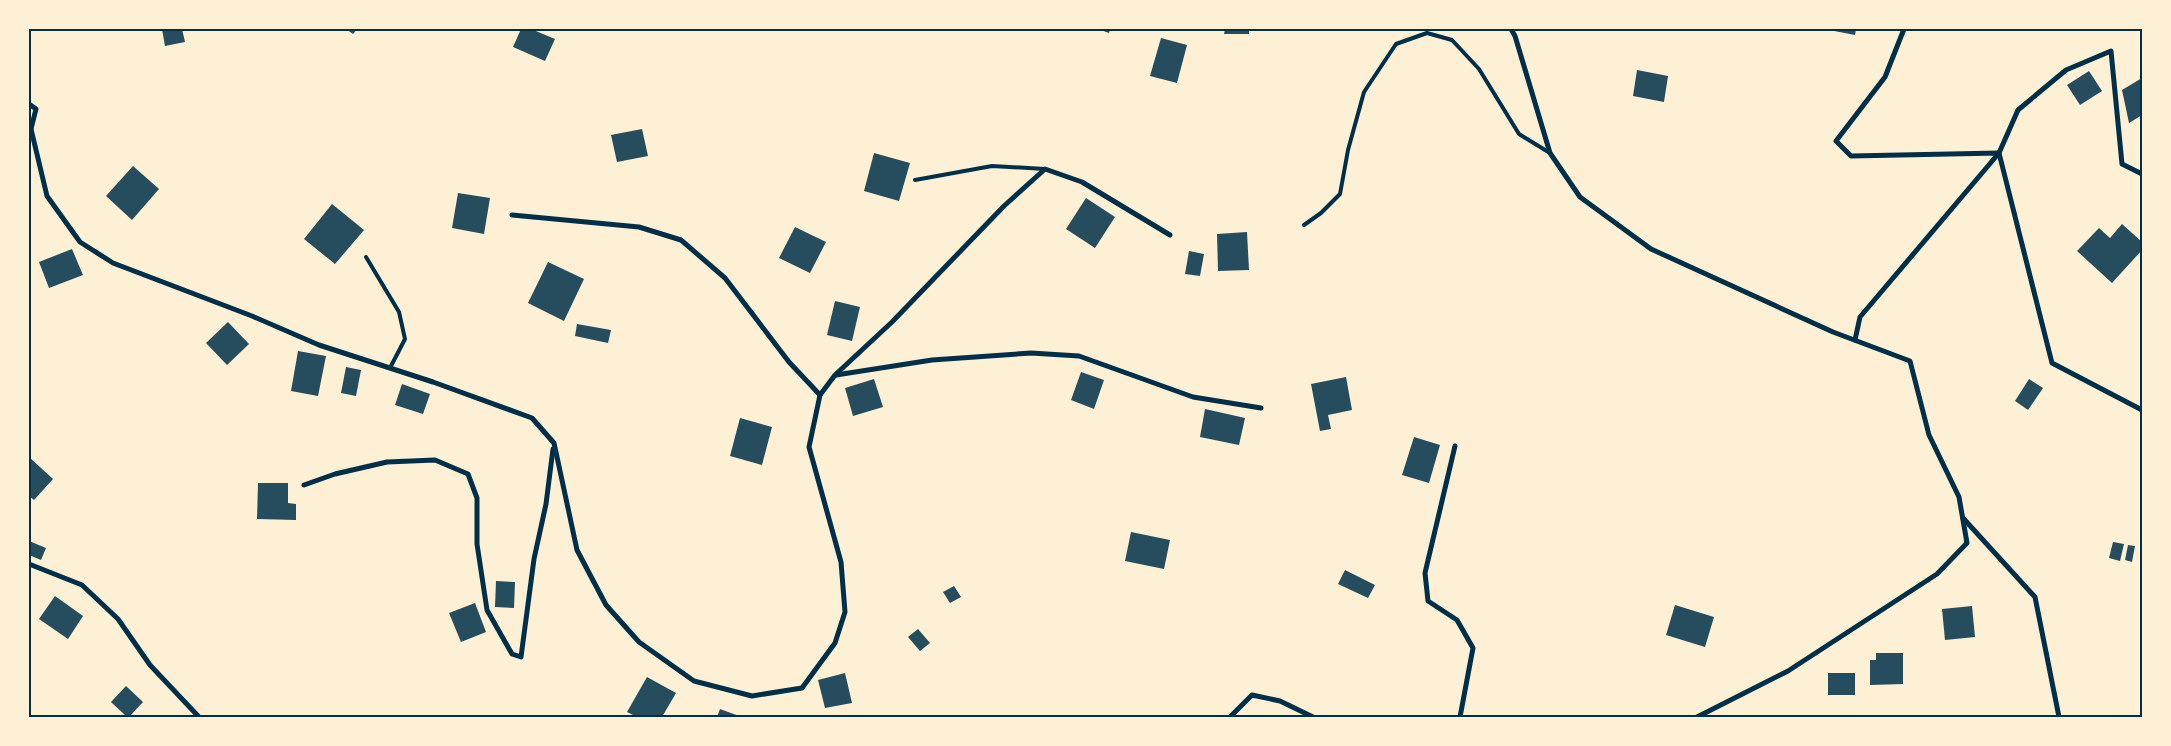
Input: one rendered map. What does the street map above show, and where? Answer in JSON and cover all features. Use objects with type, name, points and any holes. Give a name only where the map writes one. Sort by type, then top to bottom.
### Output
[{"type":"street","points":[[1511,29],[1550,153],[1580,197],[1650,249],[1855,340],[1910,361],[1929,435],[1959,498],[1967,543],[1937,574],[1788,671],[1697,717]]},
{"type":"street","points":[[1904,29],[1885,77],[1836,141],[1851,156],[1999,153]]},
{"type":"street","points":[[1855,340],[1860,317],[1999,153],[2018,110],[2066,70],[2111,51],[2122,164],[2142,174]]},
{"type":"street","points":[[29,104],[36,110],[30,129],[47,196],[80,242],[112,263],[252,316],[319,345],[532,418],[554,443],[577,550],[606,605],[639,642],[694,681],[752,696],[802,688],[834,643],[845,612],[841,562],[809,447],[820,395],[835,375],[892,322],[1004,206],[1045,169],[1082,182],[1170,236]]},
{"type":"street","points":[[1999,153],[2052,363],[2142,410]]},
{"type":"street","points":[[512,215],[639,227],[681,240],[725,278],[789,362],[820,395]]},
{"type":"street","points":[[835,375],[932,360],[1031,353],[1079,356],[1193,397],[1261,408]]},
{"type":"street","points":[[304,486],[335,474],[387,462],[436,460],[468,474],[477,498],[477,544],[486,610],[512,654],[521,657],[534,559],[546,504],[554,443]]},
{"type":"street","points":[[1455,446],[1425,573],[1428,601],[1457,620],[1474,648],[1460,717]]},
{"type":"street","points":[[1962,518],[2035,597],[2059,717]]},
{"type":"street","points":[[29,564],[82,584],[118,619],[150,665],[199,717]]},
{"type":"street","points":[[1230,717],[1252,694],[1280,700],[1313,717]]},
{"type":"lane","points":[[1304,224],[1321,213],[1340,194],[1348,150],[1364,92],[1396,44],[1427,33],[1452,40],[1479,69],[1519,134],[1550,153]]},
{"type":"lane","points":[[915,180],[992,166],[1045,169]]},
{"type":"lane","points":[[366,257],[399,312],[405,339],[390,368]]},
{"type":"building","points":[[162,29],[182,29],[185,42],[165,46]]},
{"type":"building","points":[[346,29],[357,29],[353,34]]},
{"type":"building","points":[[521,29],[531,29],[555,39],[545,61],[513,47]]},
{"type":"building","points":[[1098,29],[1110,29],[1109,33]]},
{"type":"building","points":[[1225,29],[1249,29],[1249,34],[1224,34]]},
{"type":"building","points":[[1824,29],[1856,29],[1855,35]]},
{"type":"building","points":[[1161,38],[1187,45],[1177,83],[1150,76]]},
{"type":"building","points":[[1637,70],[1668,76],[1664,102],[1633,96]]},
{"type":"building","points":[[2089,71],[2102,91],[2080,105],[2067,85]]},
{"type":"building","points":[[2142,78],[2142,115],[2129,123],[2122,90]]},
{"type":"building","points":[[642,129],[648,156],[617,162],[611,135]]},
{"type":"building","points":[[874,153],[910,163],[899,201],[864,191]]},
{"type":"building","points":[[133,166],[159,189],[132,220],[106,196]]},
{"type":"building","points":[[458,193],[490,198],[484,234],[452,228]]},
{"type":"building","points":[[1086,198],[1115,217],[1095,248],[1066,229]]},
{"type":"building","points":[[332,204],[364,230],[335,264],[304,239]]},
{"type":"building","points":[[2122,224],[2142,242],[2142,250],[2112,283],[2077,251],[2099,228],[2110,238]]},
{"type":"building","points":[[795,227],[826,242],[810,273],[779,258]]},
{"type":"building","points":[[1247,232],[1249,270],[1218,271],[1217,234]]},
{"type":"building","points":[[72,249],[83,275],[49,288],[39,262]]},
{"type":"building","points":[[1189,251],[1204,254],[1200,276],[1185,274]]},
{"type":"building","points":[[548,262],[584,279],[564,321],[528,303]]},
{"type":"building","points":[[835,301],[860,307],[852,341],[827,335]]},
{"type":"building","points":[[228,322],[249,344],[227,365],[206,343]]},
{"type":"building","points":[[577,324],[611,330],[608,343],[575,336]]},
{"type":"building","points":[[298,351],[326,356],[318,396],[291,391]]},
{"type":"building","points":[[346,367],[361,370],[356,396],[341,393]]},
{"type":"building","points":[[1081,372],[1104,380],[1094,409],[1071,400]]},
{"type":"building","points":[[1346,377],[1352,410],[1328,415],[1331,429],[1320,431],[1311,384]]},
{"type":"building","points":[[874,379],[883,407],[853,416],[845,388]]},
{"type":"building","points":[[2029,379],[2043,388],[2028,410],[2015,401]]},
{"type":"building","points":[[402,384],[430,394],[423,414],[395,405]]},
{"type":"building","points":[[1205,409],[1245,418],[1239,445],[1200,437]]},
{"type":"building","points":[[740,418],[772,427],[762,465],[730,456]]},
{"type":"building","points":[[1414,437],[1440,445],[1429,483],[1402,475]]},
{"type":"building","points":[[29,457],[53,479],[34,500],[29,496]]},
{"type":"building","points":[[258,483],[288,483],[288,503],[296,504],[296,520],[257,519]]},
{"type":"building","points":[[1131,532],[1170,540],[1164,569],[1125,561]]},
{"type":"building","points":[[29,541],[46,548],[41,560],[29,555]]},
{"type":"building","points":[[2113,542],[2124,544],[2120,561],[2109,558]]},
{"type":"building","points":[[2128,545],[2135,546],[2132,562],[2125,560]]},
{"type":"building","points":[[1345,570],[1375,585],[1368,598],[1338,584]]},
{"type":"building","points":[[496,581],[515,582],[514,608],[495,607]]},
{"type":"building","points":[[954,586],[961,597],[950,603],[943,592]]},
{"type":"building","points":[[55,596],[83,616],[68,639],[39,619]]},
{"type":"building","points":[[475,603],[486,632],[461,642],[449,613]]},
{"type":"building","points":[[1675,605],[1714,617],[1705,647],[1666,635]]},
{"type":"building","points":[[1972,606],[1975,637],[1945,640],[1942,609]]},
{"type":"building","points":[[918,629],[930,643],[920,651],[908,637]]},
{"type":"building","points":[[1876,653],[1903,653],[1903,684],[1870,685],[1870,660],[1876,660]]},
{"type":"building","points":[[845,673],[852,703],[825,708],[818,680]]},
{"type":"building","points":[[1828,673],[1855,673],[1855,695],[1828,695]]},
{"type":"building","points":[[647,677],[676,693],[662,717],[637,717],[627,712]]},
{"type":"building","points":[[126,686],[143,702],[129,717],[111,702]]},
{"type":"building","points":[[720,709],[742,717],[717,717]]}]
